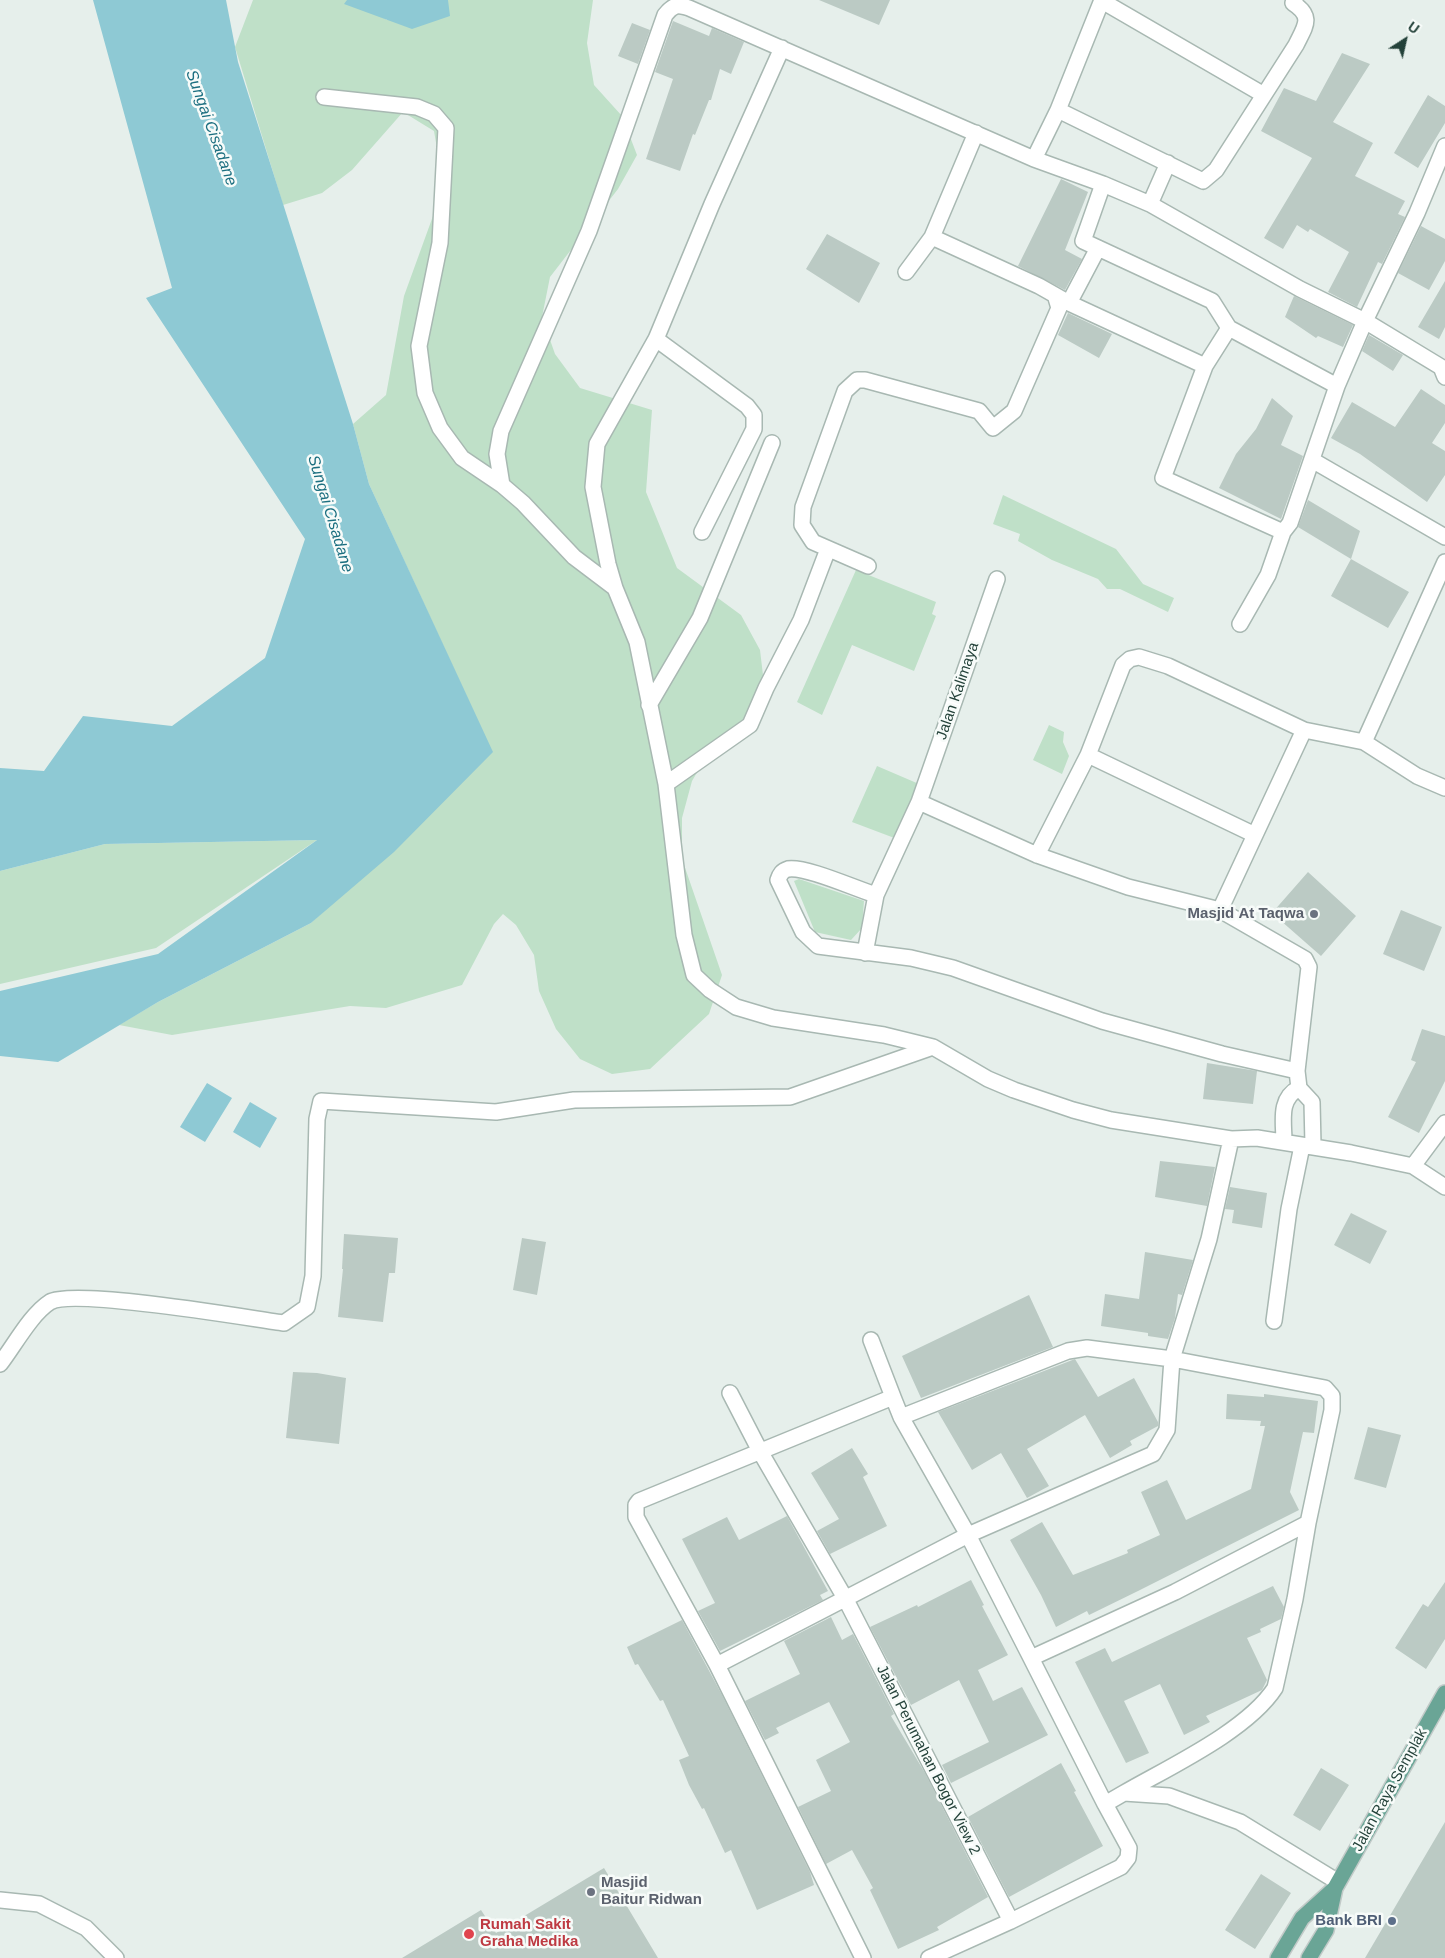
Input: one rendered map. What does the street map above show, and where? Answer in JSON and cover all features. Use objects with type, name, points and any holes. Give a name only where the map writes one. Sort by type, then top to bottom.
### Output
[{"type":"main road","name":"Jalan Raya Semplak","points":[[1309,1958],[1326,1930],[1337,1885],[1445,1693]]},
{"type":"main road","name":"Jalan Raya Semplak","points":[[1278,1958],[1302,1918],[1337,1885]]},
{"type":"street","points":[[1034,159],[1058,110],[1102,0],[1264,95]]},
{"type":"street","points":[[1058,110],[1203,180],[1210,176],[1264,95],[1305,27],[1305,11],[1291,1]]},
{"type":"street","points":[[502,485],[497,454],[501,431],[589,231],[665,15],[670,8],[678,4],[691,4],[782,48],[1034,159],[1103,184],[1150,204],[1300,289],[1365,321],[1441,367],[1445,377]]},
{"type":"street","points":[[782,48],[712,204],[656,339],[597,444],[593,487],[608,564],[615,588],[637,642],[666,784],[684,935],[694,975],[710,990],[736,1007],[773,1018],[884,1035],[933,1047],[988,1079],[1073,1110],[1111,1120],[1231,1139],[1257,1138],[1284,1142],[1413,1166],[1445,1186]]},
{"type":"street","points":[[324,97],[417,107],[434,114],[446,128],[440,243],[419,346],[425,393],[440,428],[462,458],[502,485],[523,503],[574,557],[615,588]]},
{"type":"street","points":[[906,272],[932,237],[976,133]]},
{"type":"street","points":[[1240,624],[1268,575],[1283,532],[1290,523],[1337,386],[1365,321],[1417,213],[1445,146]]},
{"type":"street","points":[[1150,204],[1168,163]]},
{"type":"street","points":[[1103,184],[1083,241],[1212,301],[1229,328],[1337,386]]},
{"type":"street","points":[[932,237],[1205,366]]},
{"type":"street","points":[[868,566],[813,542],[802,525],[803,508],[846,390],[852,383],[865,380],[979,410],[994,428],[1014,411],[1063,300],[1098,248]]},
{"type":"street","points":[[1229,328],[1205,366],[1163,478],[1283,532]]},
{"type":"street","points":[[656,339],[746,406],[754,415],[754,429],[702,532]]},
{"type":"street","points":[[649,705],[700,618],[772,443]]},
{"type":"street","points":[[1312,460],[1445,538]]},
{"type":"street","points":[[666,784],[750,725],[766,688],[801,620],[828,549]]},
{"type":"street","points":[[1364,742],[1445,562]]},
{"type":"street","name":"Jalan Kalimaya","points":[[865,953],[876,895],[919,802],[997,579]]},
{"type":"street","points":[[1038,855],[1088,755],[1124,665],[1130,659],[1139,657],[1168,666],[1304,730],[1364,742],[1417,776],[1445,788]]},
{"type":"street","points":[[1220,910],[1253,834],[1304,730]]},
{"type":"street","points":[[1088,755],[1253,834]]},
{"type":"street","points":[[919,802],[1038,855],[1128,888],[1220,910],[1305,959],[1309,968],[1297,1071],[1299,1088],[1312,1102],[1307,1146],[1288,1218],[1274,1321]]},
{"type":"street","points":[[876,895],[801,870],[787,870],[780,873],[778,880],[803,932],[818,946],[910,958],[953,968],[1102,1021],[1222,1054],[1297,1071]]},
{"type":"street","points":[[0,1364],[39,1311],[52,1301],[76,1298],[112,1300],[284,1323],[308,1308],[313,1276],[317,1119],[322,1101],[496,1112],[574,1100],[790,1097],[933,1047]]},
{"type":"street","points":[[1284,1142],[1284,1104],[1291,1092],[1299,1088]]},
{"type":"street","points":[[1413,1166],[1445,1123]]},
{"type":"street","points":[[717,1665],[968,1535],[1153,1454],[1167,1430],[1172,1359],[1209,1239],[1231,1139]]},
{"type":"street","points":[[871,1340],[901,1417],[968,1535],[1105,1804],[1130,1848],[1128,1858],[1121,1867],[1011,1921],[929,1958]]},
{"type":"street","points":[[901,1417],[1068,1351],[1087,1348],[1172,1359],[1325,1388],[1332,1396],[1332,1410],[1308,1523],[1293,1608],[1275,1688],[1268,1699],[1228,1732],[1105,1804]]},
{"type":"street","name":"Jalan Perumahan Bogor View 2","points":[[730,1393],[761,1453],[845,1598],[1011,1921]]},
{"type":"street","points":[[863,1958],[717,1665],[636,1517],[636,1506],[639,1501],[761,1453],[893,1397]]},
{"type":"street","points":[[1031,1658],[1175,1592],[1308,1523]]},
{"type":"street","points":[[1124,1793],[1169,1796],[1240,1822],[1337,1885]]},
{"type":"street","points":[[0,1900],[38,1904],[86,1928],[116,1958]]},
{"type":"green space","points":[[253,0],[357,0],[387,20],[422,7],[431,0],[593,0],[587,43],[594,85],[622,116],[637,155],[618,189],[550,277],[542,317],[555,354],[580,388],[652,410],[646,492],[677,568],[741,615],[760,650],[765,692],[747,728],[712,747],[692,781],[682,818],[682,859],[722,975],[709,1014],[650,1069],[612,1074],[580,1059],[556,1029],[539,991],[534,955],[516,925],[503,914],[494,924],[462,985],[386,1008],[350,1006],[172,1035],[119,1025],[158,1002],[311,923],[492,752],[369,484],[353,424],[386,395],[404,296],[437,205],[440,166],[434,131],[403,112],[352,170],[322,193],[283,205],[235,47]]},
{"type":"green space","points":[[1003,495],[1116,549],[1143,584],[1174,598],[1168,612],[1120,589],[1107,589],[1098,579],[1052,560],[1018,541],[1020,534],[993,524]]},
{"type":"green space","points":[[856,570],[936,602],[932,614],[936,616],[914,671],[852,645],[822,715],[797,702]]},
{"type":"green space","points":[[1049,725],[1064,732],[1063,742],[1069,756],[1062,774],[1033,760]]},
{"type":"green space","points":[[877,766],[919,784],[897,839],[852,822]]},
{"type":"green space","points":[[317,840],[156,948],[0,984],[0,871],[105,844]]},
{"type":"green space","points":[[799,879],[864,901],[862,928],[851,940],[815,932],[794,881]]},
{"type":"water","name":"Sungai Cisadane","points":[[93,0],[226,0],[238,62],[353,424],[369,484],[493,752],[394,852],[311,923],[158,1002],[58,1062],[0,1056],[0,991],[158,954],[317,840],[105,844],[0,871],[0,768],[44,771],[83,716],[172,726],[265,658],[305,539],[146,298],[172,288]]},
{"type":"water","points":[[347,0],[448,0],[450,16],[412,29],[344,4]]},
{"type":"water","points":[[207,1083],[232,1098],[205,1142],[180,1127]]},
{"type":"water","points":[[250,1102],[277,1118],[260,1148],[233,1132]]},
{"type":"building","points":[[819,0],[890,0],[879,25]]},
{"type":"building","points":[[673,21],[709,36],[712,28],[744,42],[731,74],[720,69],[711,100],[709,100],[695,135],[693,134],[680,171],[646,159],[673,79],[655,72]]},
{"type":"building","points":[[632,23],[650,30],[638,64],[618,56]]},
{"type":"building","points":[[1342,53],[1370,64],[1333,122],[1373,143],[1355,176],[1405,201],[1398,214],[1405,217],[1382,264],[1378,262],[1357,307],[1328,292],[1349,252],[1310,229],[1308,232],[1297,225],[1283,249],[1264,238],[1312,158],[1261,131],[1284,88],[1316,101]]},
{"type":"building","points":[[1428,95],[1445,106],[1445,123],[1418,168],[1394,153]]},
{"type":"building","points":[[1061,179],[1088,192],[1065,250],[1082,259],[1065,290],[1018,266]]},
{"type":"building","points":[[1421,226],[1445,239],[1445,261],[1429,290],[1398,273]]},
{"type":"building","points":[[827,234],[880,263],[859,303],[806,269]]},
{"type":"building","points":[[1445,281],[1445,327],[1439,339],[1418,327]]},
{"type":"building","points":[[1294,296],[1353,325],[1343,347],[1318,336],[1316,338],[1285,317]]},
{"type":"building","points":[[1068,313],[1112,334],[1099,358],[1058,335]]},
{"type":"building","points":[[1369,335],[1403,355],[1393,371],[1362,351]]},
{"type":"building","points":[[1421,389],[1445,405],[1445,423],[1432,443],[1445,451],[1445,475],[1427,502],[1360,454],[1331,438],[1352,402],[1395,427]]},
{"type":"building","points":[[1272,398],[1293,416],[1281,445],[1303,456],[1281,519],[1219,488],[1236,454],[1256,429]]},
{"type":"building","points":[[1308,500],[1360,531],[1351,559],[1298,527]]},
{"type":"building","points":[[1351,559],[1409,592],[1388,628],[1331,596]]},
{"type":"building","name":"Masjid At Taqwa","points":[[1308,872],[1356,916],[1321,956],[1272,913]]},
{"type":"building","points":[[1401,910],[1442,927],[1424,971],[1383,954]]},
{"type":"building","points":[[1422,1029],[1445,1036],[1445,1081],[1419,1133],[1388,1117],[1416,1062],[1411,1060]]},
{"type":"building","points":[[1207,1063],[1257,1071],[1253,1104],[1203,1099]]},
{"type":"building","points":[[1160,1161],[1215,1167],[1207,1206],[1155,1197]]},
{"type":"building","points":[[1230,1187],[1267,1193],[1262,1228],[1232,1223],[1234,1210],[1225,1209]]},
{"type":"building","points":[[1351,1213],[1387,1231],[1370,1264],[1334,1245]]},
{"type":"building","points":[[344,1234],[398,1238],[395,1273],[389,1273],[383,1322],[338,1317],[343,1269]]},
{"type":"building","points":[[522,1238],[546,1242],[537,1295],[513,1290]]},
{"type":"building","points":[[1145,1252],[1193,1260],[1182,1295],[1178,1294],[1175,1318],[1168,1339],[1148,1336],[1148,1333],[1101,1326],[1105,1294],[1139,1299]]},
{"type":"building","points":[[1029,1295],[1053,1347],[921,1398],[902,1356]]},
{"type":"building","points":[[1075,1359],[1098,1397],[1134,1378],[1158,1422],[1158,1426],[1130,1441],[1132,1445],[1110,1458],[1085,1415],[1027,1449],[1049,1486],[1027,1498],[1001,1453],[972,1470],[938,1412]]},
{"type":"building","points":[[293,1372],[317,1373],[346,1378],[339,1444],[286,1438]]},
{"type":"building","points":[[1227,1394],[1264,1397],[1264,1394],[1318,1401],[1314,1433],[1303,1432],[1290,1492],[1299,1510],[1089,1615],[1087,1611],[1056,1627],[1041,1595],[1010,1540],[1042,1522],[1073,1575],[1128,1553],[1127,1550],[1160,1535],[1141,1492],[1167,1480],[1186,1520],[1251,1489],[1265,1426],[1260,1426],[1261,1421],[1226,1419]]},
{"type":"building","points":[[1368,1427],[1401,1435],[1386,1488],[1354,1479]]},
{"type":"building","points":[[852,1448],[868,1474],[863,1477],[887,1526],[830,1554],[817,1531],[839,1519],[811,1473]]},
{"type":"building","points":[[787,1516],[828,1591],[820,1595],[823,1600],[720,1651],[698,1611],[715,1603],[682,1539],[727,1517],[739,1540]]},
{"type":"building","points":[[971,1580],[984,1605],[982,1606],[1008,1655],[978,1670],[993,1701],[1022,1687],[1048,1735],[951,1783],[942,1765],[989,1742],[959,1680],[911,1705],[870,1627],[917,1605],[918,1607]]},
{"type":"building","points":[[1445,1582],[1445,1639],[1426,1669],[1395,1648],[1423,1604],[1428,1607]]},
{"type":"building","points":[[1273,1586],[1284,1607],[1281,1619],[1260,1629],[1261,1632],[1247,1638],[1267,1680],[1262,1690],[1206,1716],[1210,1722],[1184,1735],[1160,1684],[1124,1701],[1149,1753],[1126,1763],[1075,1662],[1105,1648],[1112,1662]]},
{"type":"building","points":[[831,1617],[842,1640],[853,1634],[894,1714],[891,1716],[925,1773],[988,1897],[937,1927],[939,1930],[898,1949],[870,1890],[873,1888],[852,1850],[826,1864],[798,1807],[831,1791],[816,1760],[850,1742],[829,1702],[776,1728],[779,1733],[765,1740],[745,1701],[800,1674],[784,1641]]},
{"type":"building","points":[[682,1620],[722,1695],[810,1872],[814,1885],[757,1910],[731,1850],[725,1853],[704,1808],[702,1809],[689,1785],[679,1760],[689,1756],[663,1700],[660,1701],[638,1664],[635,1665],[627,1647]]},
{"type":"building","points":[[1061,1763],[1103,1846],[1009,1897],[968,1817]]},
{"type":"building","points":[[1321,1768],[1349,1785],[1320,1831],[1293,1815]]},
{"type":"building","points":[[1445,1822],[1445,1958],[1365,1958]]},
{"type":"building","name":"Masjid Baitur Ridwan","points":[[604,1868],[658,1958],[402,1958],[481,1910],[496,1933]]},
{"type":"building","points":[[1261,1874],[1291,1893],[1255,1949],[1225,1930]]},
{"type":"place","name":"Masjid At Taqwa","points":[[1314,914]]},
{"type":"place","name":"Masjid Baitur Ridwan","points":[[591,1892]]},
{"type":"place","name":"Bank BRI","points":[[1392,1921]]},
{"type":"place","name":"Rumah Sakit Graha Medika","points":[[469,1934]]}]
